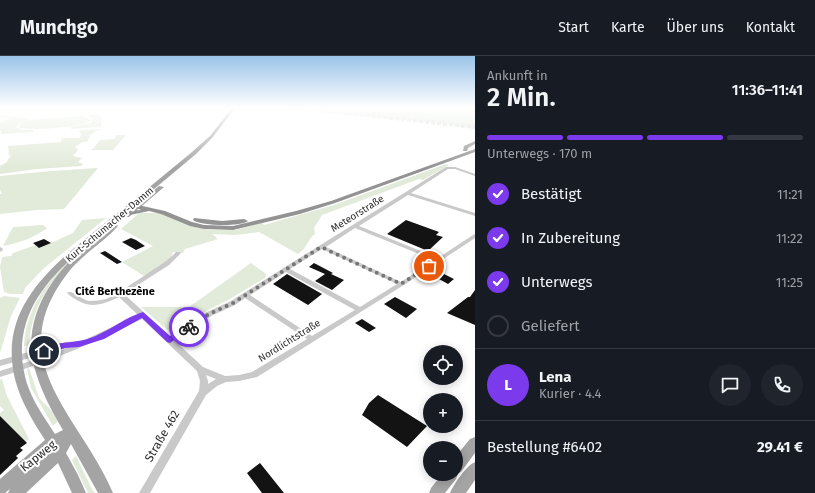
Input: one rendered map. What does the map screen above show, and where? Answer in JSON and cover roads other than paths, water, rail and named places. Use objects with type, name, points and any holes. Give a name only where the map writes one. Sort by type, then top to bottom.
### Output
[{"type":"highway","points":[[465,150],[466,147],[475,142]]},
{"type":"highway","points":[[137,205],[164,208],[206,222],[246,220],[268,216],[332,198],[475,146]]},
{"type":"highway","points":[[137,205],[155,210],[196,226],[233,228],[298,213],[333,202],[475,150]]},
{"type":"highway","points":[[130,213],[155,210]]},
{"type":"main road","name":"Kurt-Schumacher-Damm","points":[[106,493],[70,433],[42,380],[37,358],[35,336],[39,315],[45,300],[55,283],[73,262],[205,146],[219,127]]},
{"type":"main road","name":"Kurt-Schumacher-Damm","points":[[79,493],[56,448],[23,390],[17,364],[18,333],[22,318],[30,300],[41,284],[61,263],[137,205],[205,146],[222,127]]},
{"type":"main road","name":"Kapweg","points":[[15,493],[70,433]]},
{"type":"main road","points":[[463,458],[475,443]]},
{"type":"main road","name":"Kapweg","points":[[0,488],[56,448]]},
{"type":"main road","points":[[457,493],[475,469]]},
{"type":"main road","points":[[436,493],[445,481]]},
{"type":"street","name":"Meteorstraße","points":[[170,340],[209,314],[245,295],[447,168],[452,168],[475,175]]},
{"type":"street","points":[[407,193],[475,215]]},
{"type":"street","points":[[355,226],[438,260]]},
{"type":"street","name":"Nordlichtstraße","points":[[120,294],[200,369],[225,379],[239,378],[254,375],[401,284],[475,236]]},
{"type":"street","points":[[321,247],[401,284]]},
{"type":"street","points":[[70,293],[76,298],[88,303],[107,301],[164,265],[178,253]]},
{"type":"street","points":[[285,269],[359,309]]},
{"type":"street","points":[[245,295],[312,339]]},
{"type":"street","points":[[0,374],[17,364],[67,351],[79,344],[101,337],[143,315]]},
{"type":"street","points":[[0,363],[17,364]]},
{"type":"street","points":[[200,369],[204,380],[203,392]]},
{"type":"street","name":"Straße 462","points":[[144,493],[203,392],[214,384],[225,379]]},
{"type":"district","name":"Cité Berthezène","points":[[115,291]]}]
